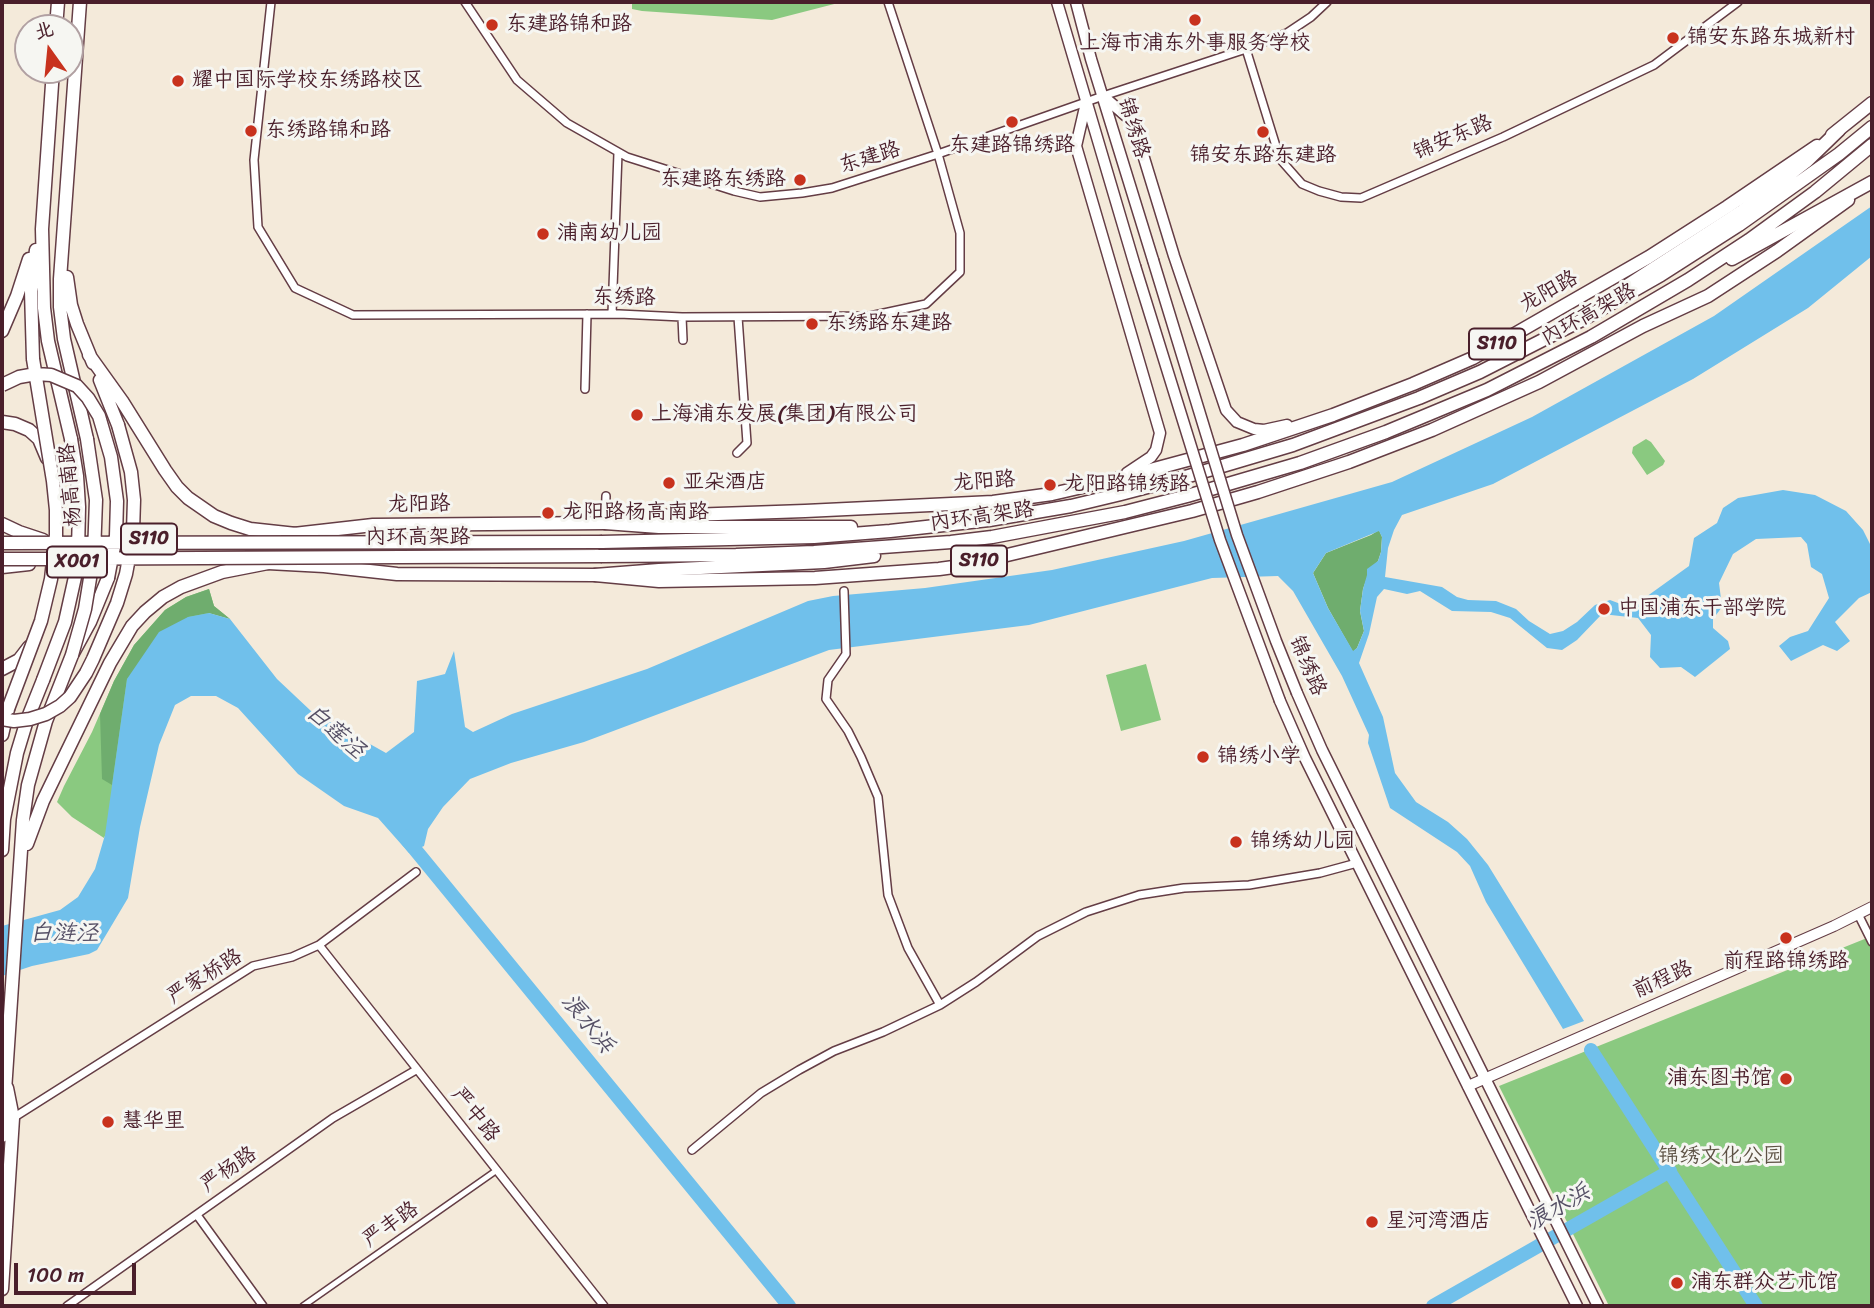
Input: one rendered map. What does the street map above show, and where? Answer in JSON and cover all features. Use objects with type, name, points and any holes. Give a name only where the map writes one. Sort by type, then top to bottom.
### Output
[{"type":"main road","name":"杨高南路","points":[[2,1136],[23,820],[28,786],[46,721],[72,655],[85,609],[94,554],[96,500],[93,469],[64,339],[60,307],[80,2]]},
{"type":"main road","name":"锦绣路","points":[[1056,2],[1220,540],[1280,701],[1305,758],[1577,1306]]},
{"type":"main road","name":"锦绣路","points":[[1076,2],[1237,535],[1276,641],[1322,750],[1598,1306]]},
{"type":"main road","name":"杨高南路","points":[[2,850],[4,819],[17,753],[65,622],[78,551],[77,476],[48,341],[44,308],[43,197],[52,84]]},
{"type":"main road","points":[[1103,96],[1133,122],[1215,379],[1230,416],[1245,427],[1264,430],[1353,408]]},
{"type":"main road","points":[[1086,103],[1076,146],[1160,433],[1156,450],[1151,457],[1117,479]]},
{"type":"main road","name":"龙阳路","points":[[2,541],[227,539],[384,524],[605,523],[660,516],[1000,502],[1052,494],[1117,479],[1242,445],[1353,408],[1473,358],[1698,226],[1839,130],[1872,103]]},
{"type":"main road","name":"内环高架路","points":[[2,541],[602,542],[814,537],[949,526],[1071,506],[1259,456],[1379,414],[1480,372],[1615,302],[1705,248],[1773,202],[1872,127]]},
{"type":"main road","points":[[1525,350],[1728,221],[1807,161],[1839,130]]},
{"type":"main road","name":"内环高架路","points":[[2,564],[814,552],[951,542],[1033,530],[1125,512],[1300,463],[1386,432],[1487,390],[1591,337],[1714,263],[1782,216],[1872,145]]},
{"type":"main road","points":[[1660,297],[1872,182]]},
{"type":"main road","name":"S110","points":[[2,564],[268,563],[397,574],[595,575],[659,581],[816,578],[950,568],[1128,527],[1258,492],[1349,462],[1493,404],[1643,326],[1720,290],[1872,182]]},
{"type":"main road","points":[[2,331],[27,266],[43,197]]},
{"type":"main road","points":[[2,735],[5,714],[41,621],[51,579],[56,535],[54,481],[33,359],[31,291],[43,197]]},
{"type":"main road","points":[[5,714],[14,721],[38,717],[60,706],[70,697],[90,666],[117,603],[131,547],[134,500],[126,448],[71,305],[64,243]]},
{"type":"main road","points":[[89,355],[122,401],[165,470],[188,498],[214,516],[231,523],[250,529],[296,534]]},
{"type":"main road","points":[[2,385],[19,377],[36,374],[65,379],[76,386],[88,398],[99,416],[111,457],[117,509],[113,556],[100,599],[72,655]]},
{"type":"main road","points":[[8,423],[29,430],[39,439],[54,481]]},
{"type":"main road","points":[[605,523],[659,527],[949,526]]},
{"type":"main road","points":[[2,524],[44,540]]},
{"type":"main road","points":[[595,575],[824,562],[951,542]]},
{"type":"main road","points":[[21,868],[43,801],[110,663],[132,626],[163,597],[181,587],[222,572],[268,563]]},
{"type":"main road","points":[[2,669],[19,660],[41,621]]},
{"type":"main road","name":"杨高南路","points":[[2,1289],[13,1118],[6,1082]]},
{"type":"street","name":"东绣路","points":[[271,2],[254,160],[258,228],[295,288],[353,315],[612,314],[682,317],[870,316],[926,304],[960,272],[960,233],[938,155],[888,2]]},
{"type":"street","name":"东建路","points":[[465,2],[517,80],[567,122],[618,153],[760,197],[832,188],[938,155],[1287,33],[1327,2]]},
{"type":"street","name":"锦安东路","points":[[1245,49],[1280,159],[1302,184],[1340,197],[1361,198],[1503,137],[1654,65],[1738,2]]},
{"type":"street","points":[[612,314],[618,153]]},
{"type":"street","points":[[585,389],[586,314]]},
{"type":"street","points":[[682,317],[683,340]]},
{"type":"street","points":[[737,453],[747,443],[738,317]]},
{"type":"street","points":[[605,523],[606,496]]},
{"type":"street","points":[[844,591],[846,654],[828,680],[826,699],[848,731],[878,797],[888,895],[908,948],[940,1005]]},
{"type":"street","points":[[692,1150],[761,1093],[834,1051],[940,1005],[1038,936],[1086,912],[1139,895],[1184,888],[1249,885],[1320,873],[1357,863]]},
{"type":"street","name":"严家桥路","points":[[13,1118],[253,966],[292,957],[319,945],[416,872]]},
{"type":"street","name":"前程路","points":[[1468,1086],[1872,907]]},
{"type":"street","points":[[1858,914],[1872,942]]},
{"type":"street","name":"严中路","points":[[319,945],[604,1306]]},
{"type":"street","name":"严杨路","points":[[67,1306],[333,1118],[416,1070]]},
{"type":"street","name":"严丰路","points":[[303,1306],[497,1170]]},
{"type":"street","points":[[197,1215],[263,1306]]},
{"type":"green space","points":[[632,2],[842,2],[772,20],[642,11],[632,9]]},
{"type":"green space","points":[[1646,439],[1665,461],[1647,475],[1632,453],[1633,447]]},
{"type":"green space","points":[[1379,530],[1382,537],[1381,552],[1363,589],[1360,611],[1364,631],[1353,652],[1328,608],[1313,573],[1326,553]]},
{"type":"green space","points":[[209,589],[214,606],[230,619],[209,613],[104,838],[72,817],[57,802],[114,681],[134,645],[165,610],[186,597]]},
{"type":"green space","points":[[209,589],[214,606],[230,619],[209,613],[188,617],[127,679],[112,785],[102,779],[100,714],[114,681],[134,645],[165,610],[186,597]]},
{"type":"green space","points":[[1146,664],[1161,720],[1121,731],[1106,675]]},
{"type":"green space","name":"锦绣文化公园","points":[[1872,936],[1872,1306],[1609,1306],[1499,1086]]},
{"type":"water","points":[[1872,206],[1872,256],[1808,308],[1693,379],[1493,484],[1402,515],[1388,548],[1385,577],[1442,587],[1457,597],[1468,600],[1496,601],[1516,609],[1550,634],[1563,631],[1577,622],[1595,605],[1610,600],[1626,606],[1639,602],[1689,566],[1694,538],[1717,523],[1723,508],[1738,498],[1783,490],[1815,495],[1846,511],[1863,530],[1872,548],[1872,592],[1859,598],[1835,622],[1850,641],[1837,651],[1823,645],[1791,661],[1779,646],[1790,637],[1808,631],[1829,598],[1822,574],[1811,567],[1807,544],[1801,537],[1756,539],[1733,554],[1719,583],[1722,607],[1713,619],[1713,628],[1728,641],[1730,649],[1695,677],[1681,667],[1660,668],[1650,657],[1651,635],[1638,618],[1602,614],[1577,640],[1562,650],[1547,648],[1510,618],[1491,612],[1452,611],[1420,591],[1407,594],[1384,589],[1377,597],[1359,663],[1383,717],[1395,773],[1416,802],[1448,822],[1467,839],[1488,865],[1584,1021],[1563,1029],[1486,902],[1470,866],[1457,852],[1390,808],[1368,743],[1369,735],[1342,676],[1293,591],[1278,576],[1212,578],[1029,625],[829,650],[584,742],[511,763],[470,779],[443,807],[428,829],[424,846],[409,853],[378,818],[344,806],[298,774],[238,708],[216,696],[191,696],[175,705],[159,745],[140,827],[128,898],[97,950],[2,976],[2,926],[60,910],[78,897],[95,869],[105,835],[127,679],[159,632],[188,617],[209,613],[230,619],[277,679],[311,711],[386,753],[414,732],[417,681],[445,674],[454,651],[465,727],[473,732],[512,714],[647,669],[808,601],[1052,570],[1184,541],[1392,482],[1532,417],[1714,316]],"holes":[[[1379,531],[1382,537],[1378,561],[1367,569],[1360,611],[1364,631],[1353,651],[1328,608],[1313,573],[1326,553]]]},
{"type":"waterway","name":"浪水浜","points":[[404,836],[789,1306]]},
{"type":"waterway","points":[[1591,1050],[1756,1306]]},
{"type":"waterway","name":"浪水浜","points":[[1433,1306],[1670,1171]]},
{"type":"place","name":"上海市浦东外事服务学校","points":[[1195,20]]},
{"type":"place","name":"东建路锦和路","points":[[492,25]]},
{"type":"place","name":"锦安东路东城新村","points":[[1673,38]]},
{"type":"place","name":"耀中国际学校东绣路校区","points":[[178,81]]},
{"type":"place","name":"东建路锦绣路","points":[[1012,122]]},
{"type":"place","name":"东绣路锦和路","points":[[251,131]]},
{"type":"place","name":"锦安东路东建路","points":[[1263,132]]},
{"type":"place","name":"东建路东绣路","points":[[800,180]]},
{"type":"place","name":"浦南幼儿园","points":[[543,234]]},
{"type":"place","name":"东绣路东建路","points":[[812,324]]},
{"type":"place","name":"上海浦东发展(集团)有限公司","points":[[637,415]]},
{"type":"place","name":"亚朵酒店","points":[[669,483]]},
{"type":"place","name":"龙阳路锦绣路","points":[[1050,485]]},
{"type":"place","name":"龙阳路杨高南路","points":[[548,513]]},
{"type":"place","name":"中国浦东干部学院","points":[[1604,609]]},
{"type":"place","name":"锦绣小学","points":[[1203,757]]},
{"type":"place","name":"锦绣幼儿园","points":[[1236,842]]},
{"type":"place","name":"前程路锦绣路","points":[[1786,938]]},
{"type":"place","name":"浦东图书馆","points":[[1786,1079]]},
{"type":"place","name":"慧华里","points":[[108,1122]]},
{"type":"place","name":"星河湾酒店","points":[[1372,1222]]},
{"type":"place","name":"浦东群众艺术馆","points":[[1677,1283]]},
{"type":"water label","name":"白莲泾","points":[[335,732]]},
{"type":"water label","name":"白涟泾","points":[[64,934]]}]
